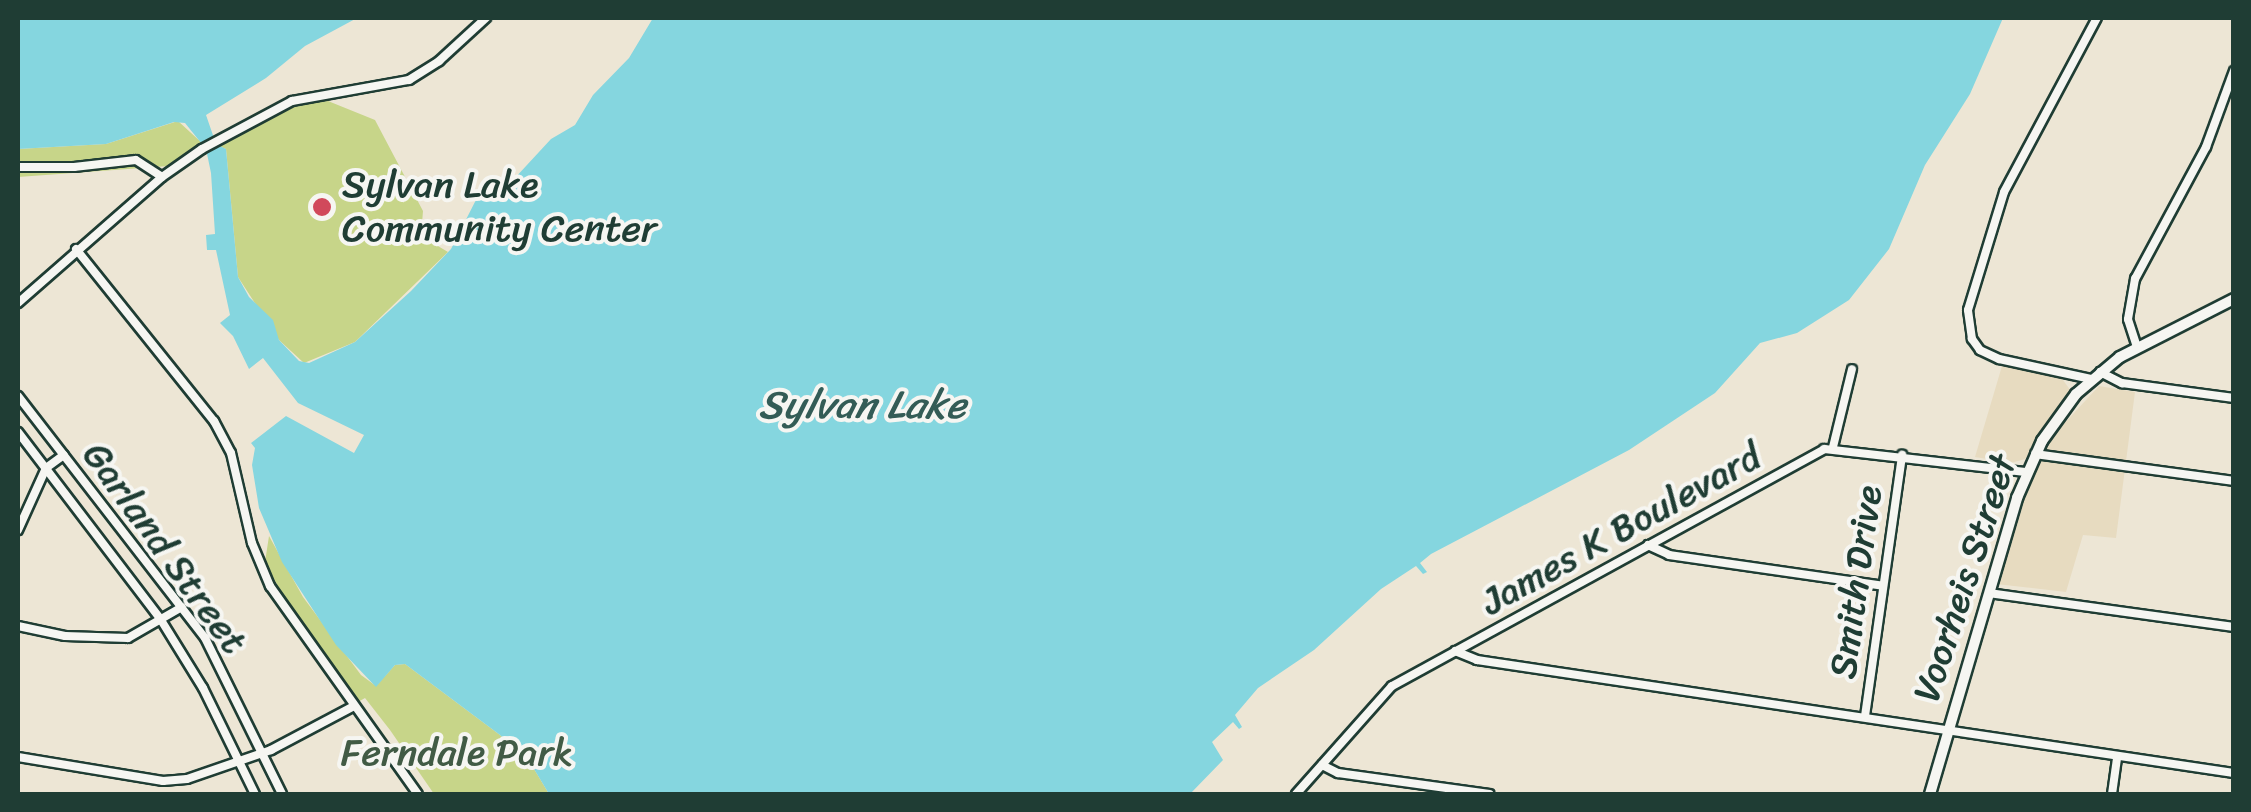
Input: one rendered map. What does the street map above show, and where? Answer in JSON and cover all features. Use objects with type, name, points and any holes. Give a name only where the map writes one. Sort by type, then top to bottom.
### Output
[{"type":"street","points":[[18,303],[162,176],[202,149],[292,100],[409,80],[439,61],[486,18]]},
{"type":"street","points":[[2097,18],[2004,192],[1968,310],[1972,339],[1980,350],[1999,359],[2122,383],[2234,398]]},
{"type":"street","points":[[2137,347],[2128,319],[2135,278],[2206,147],[2234,72]]},
{"type":"street","points":[[18,167],[74,167],[136,160],[162,176]]},
{"type":"street","points":[[76,249],[226,441],[260,566],[418,794]]},
{"type":"street","name":"Voorheis Street","points":[[1930,794],[2034,454],[2065,407],[2096,376],[2137,347],[2234,299]]},
{"type":"street","points":[[1852,369],[1833,446],[2026,472]]},
{"type":"street","name":"Garland Street","points":[[18,396],[212,650],[282,794]]},
{"type":"street","name":"Garland Street","points":[[18,432],[161,620],[203,688],[255,794]]},
{"type":"street","name":"James K Boulevard","points":[[1296,794],[1390,688],[1833,446]]},
{"type":"street","points":[[2034,454],[2234,481]]},
{"type":"street","points":[[18,530],[46,468],[64,455]]},
{"type":"street","name":"Smith Drive","points":[[1865,716],[1902,455]]},
{"type":"street","points":[[1648,545],[1669,555],[1884,586]]},
{"type":"street","points":[[1989,594],[2234,627]]},
{"type":"street","points":[[18,626],[65,636],[128,638],[182,606]]},
{"type":"street","points":[[1455,651],[1477,660],[2234,773]]},
{"type":"street","points":[[18,757],[163,781],[209,772],[262,753],[354,706]]},
{"type":"street","points":[[2112,794],[2117,757]]},
{"type":"street","points":[[1322,765],[1338,773],[1490,794]]},
{"type":"shaded area","points":[[2002,366],[2060,376],[2071,391],[2025,459],[2011,463],[1975,457]]},
{"type":"shaded area","points":[[2099,386],[2135,392],[2116,538],[2083,535],[2066,592],[1996,584],[2025,494],[2048,441]]},
{"type":"green space","points":[[328,101],[375,120],[423,211],[421,236],[448,252],[355,342],[304,363],[279,340],[238,277],[226,149],[216,145],[302,103]]},
{"type":"green space","points":[[178,121],[202,143],[169,166],[18,177],[18,149],[106,144]]},
{"type":"green space","name":"Ferndale Park","points":[[269,536],[303,597],[361,675],[376,686],[395,665],[405,664],[500,735],[531,764],[549,794],[434,794],[365,698],[358,702],[284,598],[265,562]]},
{"type":"water","name":"Sylvan Lake","points":[[18,18],[357,18],[305,46],[266,78],[206,115],[216,144],[226,149],[238,277],[249,297],[273,320],[279,340],[299,361],[309,363],[355,342],[411,291],[451,249],[480,192],[514,179],[551,139],[575,125],[593,95],[629,58],[653,18],[2003,18],[1970,94],[1925,165],[1889,249],[1849,300],[1797,333],[1760,343],[1715,393],[1629,450],[1431,554],[1420,563],[1427,572],[1423,574],[1416,566],[1381,589],[1314,650],[1258,688],[1235,715],[1242,727],[1239,729],[1233,722],[1212,742],[1223,760],[1190,794],[549,794],[531,764],[500,735],[405,664],[395,665],[376,687],[336,645],[282,562],[259,508],[252,465],[255,448],[251,443],[286,416],[354,453],[364,435],[298,403],[263,358],[249,369],[233,336],[220,323],[230,315],[216,250],[207,250],[206,235],[215,234],[211,173],[206,149],[185,123],[174,122],[106,144],[18,149]]},
{"type":"place","name":"Sylvan Lake Community Center","points":[[322,207]]}]
